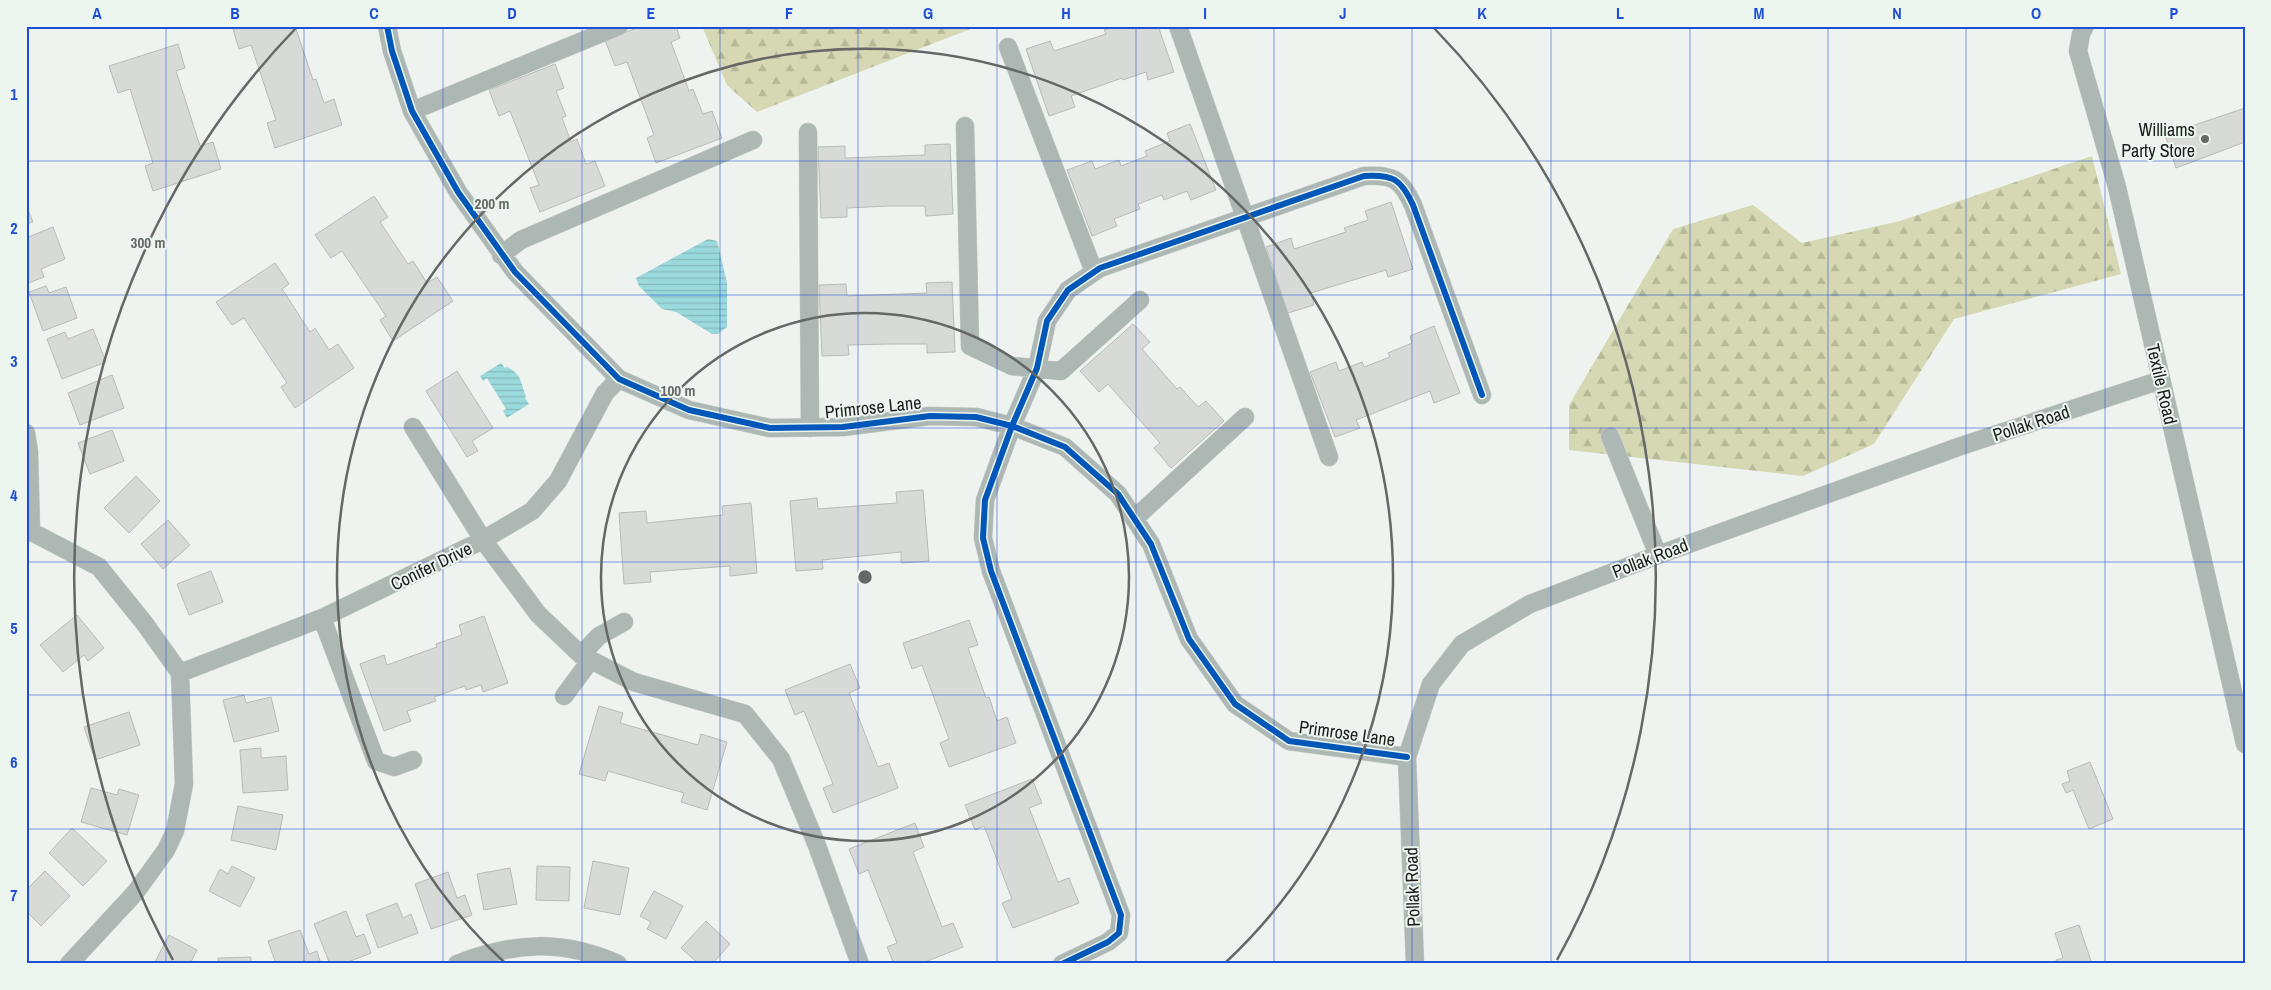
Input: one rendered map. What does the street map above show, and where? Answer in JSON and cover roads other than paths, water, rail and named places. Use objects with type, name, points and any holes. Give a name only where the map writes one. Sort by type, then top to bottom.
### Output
[{"type":"street","name":"Primrose Lane","points":[[387,26],[392,51],[412,111],[458,192],[501,255],[619,379],[690,410],[770,428],[843,428],[930,416],[976,417],[1012,426],[1065,448],[1118,494],[1134,518],[1151,544],[1189,639],[1235,704],[1289,741],[1407,757]]},
{"type":"street","points":[[412,111],[620,26]]},
{"type":"street","points":[[1178,26],[1329,457]]},
{"type":"street","name":"Textile Road","points":[[2085,26],[2078,51],[2117,187],[2245,744]]},
{"type":"street","points":[[1008,47],[1094,272]]},
{"type":"street","points":[[965,126],[970,346],[1012,366],[1061,371],[1140,300]]},
{"type":"street","points":[[808,132],[810,428]]},
{"type":"street","points":[[501,255],[521,240],[753,140]]},
{"type":"street","points":[[1062,964],[1108,942],[1119,933],[1121,915],[991,571],[983,538],[985,500],[1012,426],[1037,368],[1047,321],[1068,290],[1100,268],[1364,176],[1384,175],[1405,188],[1482,395]]},
{"type":"street","name":"Conifer Drive","points":[[180,673],[322,618],[483,540],[532,511],[558,481],[606,394],[619,379]]},
{"type":"street","name":"Pollak Road","points":[[1415,964],[1407,757],[1431,684],[1462,644],[1530,604],[1658,555],[1961,446],[2161,380]]},
{"type":"street","points":[[1134,518],[1245,417]]},
{"type":"street","points":[[413,428],[483,540],[538,614],[585,658],[634,682],[745,714],[781,759],[816,843],[860,964]]},
{"type":"street","points":[[26,433],[29,452],[28,529],[99,567],[145,624],[180,673],[184,784],[175,831],[166,850],[135,893],[70,964]]},
{"type":"street","points":[[1610,436],[1658,555]]},
{"type":"street","points":[[322,618],[376,761],[394,767],[413,760]]},
{"type":"street","points":[[564,696],[585,658],[600,636],[624,622]]},
{"type":"street","points":[[457,964],[502,949],[532,946],[567,947],[600,956],[618,964]]},
{"type":"water","points":[[708,239],[717,241],[727,283],[727,327],[718,334],[712,334],[676,312],[662,309],[639,286],[636,278]]},
{"type":"water","points":[[501,363],[505,368],[507,367],[516,373],[529,404],[507,418],[503,411],[506,409],[487,378],[483,381],[480,376]]},
{"type":"place","name":"Williams Party Store","points":[[2205,139]]}]
